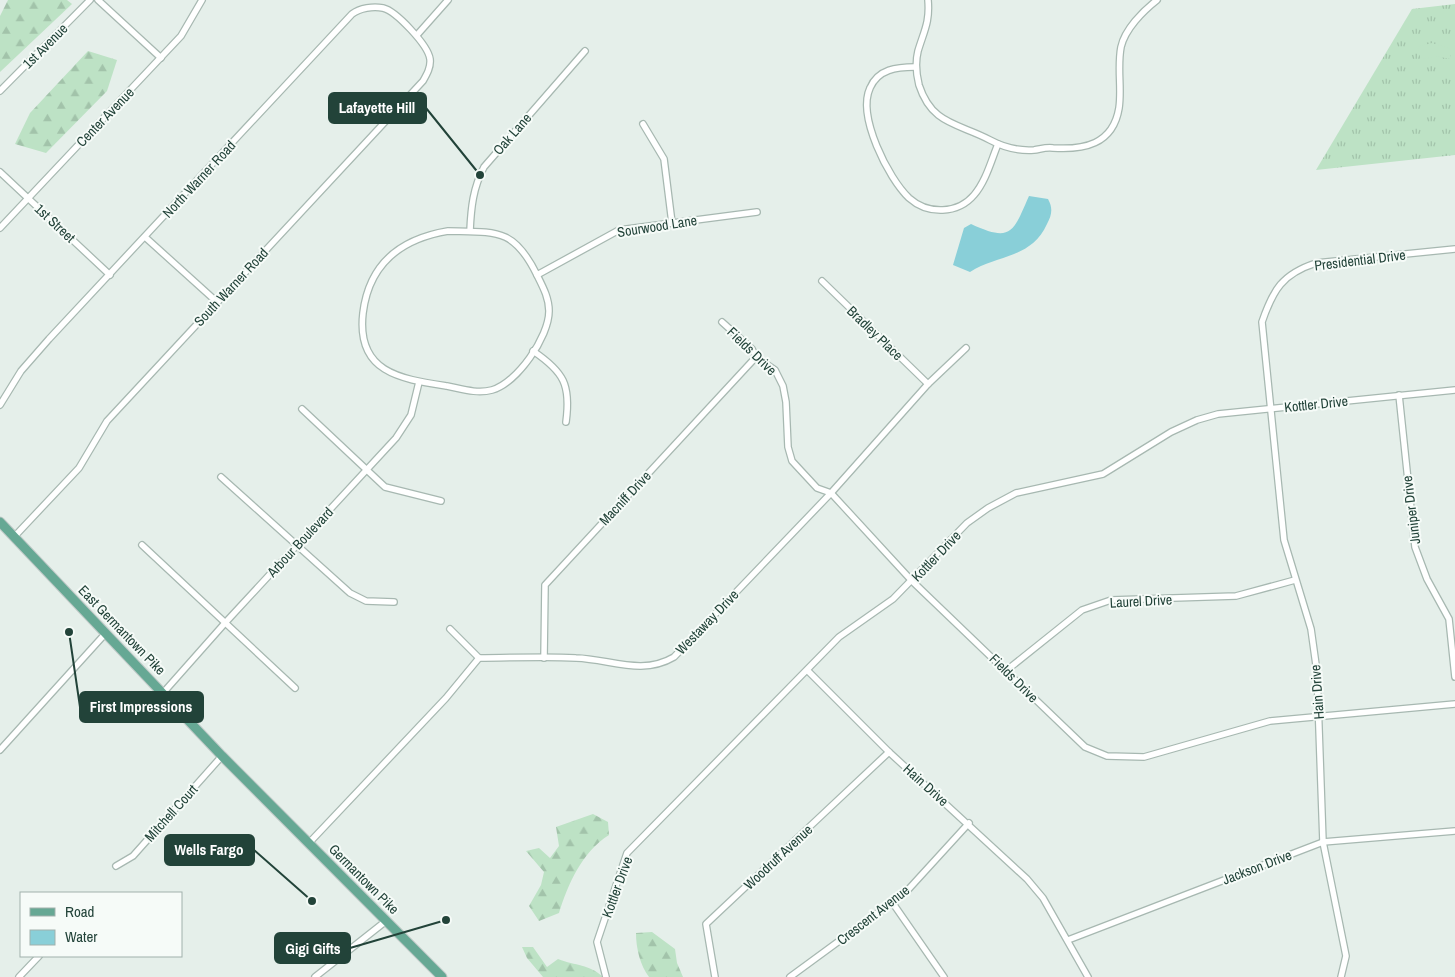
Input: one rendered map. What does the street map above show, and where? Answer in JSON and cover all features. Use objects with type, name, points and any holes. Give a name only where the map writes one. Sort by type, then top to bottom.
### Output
[{"type":"main road","name":"East Germantown Pike","points":[[0,522],[222,756],[309,843]]},
{"type":"main road","name":"Germantown Pike","points":[[309,843],[442,977]]},
{"type":"street","name":"1st Avenue","points":[[0,91],[90,0]]},
{"type":"street","points":[[98,0],[161,58]]},
{"type":"street","name":"Center Avenue","points":[[0,228],[185,31],[202,0]]},
{"type":"street","points":[[416,35],[448,0]]},
{"type":"street","points":[[928,0],[928,24],[915,67],[924,98],[940,118],[998,144],[1023,150],[1045,148],[1082,149],[1107,134],[1116,119],[1119,107],[1121,46],[1133,25],[1147,8],[1158,0]]},
{"type":"street","name":"North Warner Road","points":[[0,404],[21,371],[36,353],[352,14],[367,8],[386,9],[416,35]]},
{"type":"street","name":"South Warner Road","points":[[14,537],[79,468],[107,421],[423,81],[429,70],[430,58],[416,35]]},
{"type":"street","name":"Oak Lane","points":[[470,232],[472,198],[478,178],[484,167],[585,51]]},
{"type":"street","points":[[915,67],[888,70],[878,76],[870,86],[867,96],[867,110],[884,160],[898,185],[911,200],[931,209],[949,211],[963,205],[974,196],[983,182],[998,144]]},
{"type":"street","points":[[643,124],[664,159],[672,223]]},
{"type":"street","name":"1st Street","points":[[0,172],[110,275]]},
{"type":"street","name":"Sourwood Lane","points":[[537,276],[614,232],[757,212]]},
{"type":"street","points":[[470,232],[503,235],[511,238],[526,253],[537,276],[546,293],[549,310],[545,328],[533,351],[511,379],[490,391],[472,391],[419,382],[381,368],[370,355],[365,338],[363,316],[367,292],[380,268],[404,245],[436,233],[470,232]]},
{"type":"street","points":[[146,237],[217,302]]},
{"type":"street","name":"Presidential Drive","points":[[1270,409],[1262,322],[1271,296],[1284,280],[1299,269],[1316,263],[1455,249]]},
{"type":"street","name":"Bradley Place","points":[[822,281],[928,384]]},
{"type":"street","name":"Fields Drive","points":[[722,322],[752,350],[756,357],[775,370],[783,386],[786,402],[788,447],[792,461],[817,488],[830,494],[912,581],[1007,670],[1085,747],[1107,756],[1144,757],[1270,721],[1455,704]]},
{"type":"street","name":"Westaway Drive","points":[[478,658],[576,658],[637,667],[665,662],[674,656],[830,494],[928,384],[966,348]]},
{"type":"street","points":[[533,351],[556,368],[562,376],[569,400],[566,422]]},
{"type":"street","name":"Macniff Drive","points":[[544,658],[545,585],[756,357]]},
{"type":"street","name":"Arbour Boulevard","points":[[164,693],[225,622],[367,471],[406,426],[414,407],[419,382]]},
{"type":"street","name":"Kottler Drive","points":[[606,977],[597,942],[627,853],[808,672],[840,637],[893,599],[967,523],[988,508],[1016,493],[1103,474],[1171,432],[1197,420],[1218,414],[1455,390]]},
{"type":"street","name":"Juniper Drive","points":[[1399,395],[1415,548],[1427,579],[1449,619],[1455,677]]},
{"type":"street","points":[[302,409],[377,481],[392,490],[441,501]]},
{"type":"street","name":"Hain Drive","points":[[1270,409],[1284,540],[1311,629],[1320,715],[1323,842],[1346,956],[1341,977]]},
{"type":"street","points":[[221,477],[355,596],[372,602],[394,602]]},
{"type":"street","points":[[142,545],[295,688]]},
{"type":"street","name":"Laurel Drive","points":[[1007,670],[1082,610],[1111,600],[1236,596],[1295,580]]},
{"type":"street","points":[[309,843],[446,698],[478,658],[450,629]]},
{"type":"street","points":[[0,750],[106,634]]},
{"type":"street","name":"Hain Drive","points":[[808,672],[889,752],[969,823],[1027,879],[1043,898],[1088,977]]},
{"type":"street","name":"Woodruff Avenue","points":[[715,977],[706,924],[889,752]]},
{"type":"street","name":"Mitchell Court","points":[[116,866],[133,856],[222,756]]},
{"type":"street","name":"Crescent Avenue","points":[[790,977],[906,892],[969,823]]},
{"type":"street","name":"Jackson Drive","points":[[1068,940],[1323,842],[1455,831]]},
{"type":"street","points":[[892,902],[944,977]]},
{"type":"street","points":[[315,977],[386,922]]},
{"type":"street","points":[[19,977],[37,957]]},
{"type":"green space","points":[[8,0],[67,0],[72,4],[0,72],[0,16]]},
{"type":"green space","points":[[1455,4],[1455,155],[1316,170],[1412,9]]},
{"type":"green space","points":[[1432,43],[1451,49],[1450,59],[1435,56],[1425,59],[1420,57],[1418,49],[1420,46]]},
{"type":"green space","points":[[88,51],[117,60],[107,91],[46,153],[15,144],[30,113]]},
{"type":"green space","points":[[593,814],[608,822],[609,835],[591,850],[577,870],[559,913],[539,921],[529,906],[541,885],[544,872],[526,851],[539,848],[550,858],[559,846],[556,827]]},
{"type":"green space","points":[[652,932],[675,949],[677,963],[683,977],[649,977],[639,956],[636,933]]},
{"type":"green space","points":[[522,947],[533,947],[547,967],[558,959],[587,967],[603,977],[543,977],[527,958]]},
{"type":"water","points":[[1029,196],[1048,199],[1051,208],[1051,215],[1047,224],[1032,244],[1023,250],[970,272],[953,265],[964,228],[971,224],[995,233],[1009,231],[1019,218]]},
{"type":"place","name":"Lafayette Hill","points":[[480,175]]},
{"type":"place","name":"First Impressions","points":[[69,632]]},
{"type":"place","name":"Wells Fargo","points":[[312,901]]},
{"type":"place","name":"Gigi Gifts","points":[[446,920]]}]
